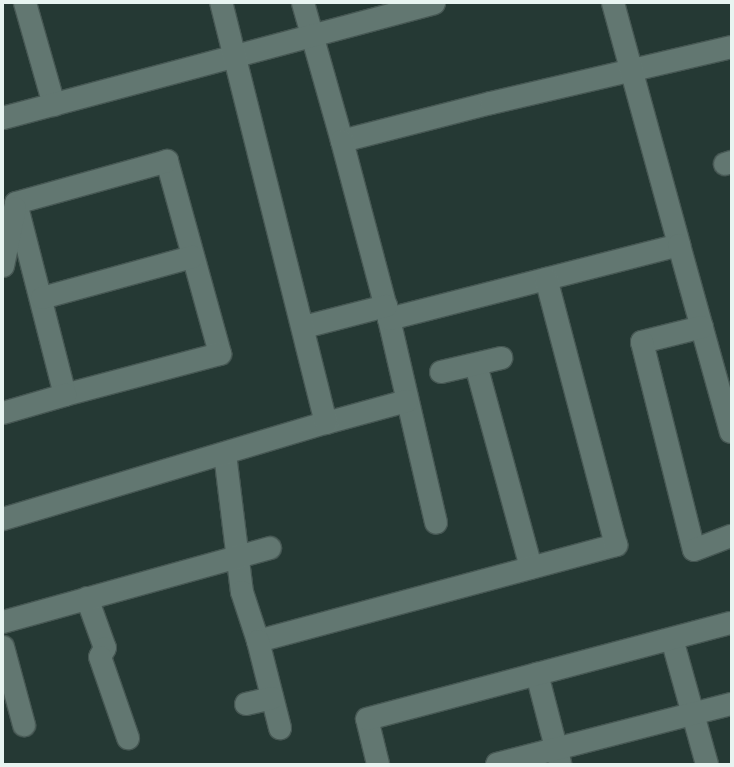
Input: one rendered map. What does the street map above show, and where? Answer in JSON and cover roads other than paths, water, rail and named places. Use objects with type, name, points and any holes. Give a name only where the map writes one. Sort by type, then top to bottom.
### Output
[{"type":"street","points":[[25,3],[54,105]]},
{"type":"street","points":[[221,3],[304,327],[326,423]]},
{"type":"street","points":[[303,3],[342,141],[387,312],[436,523]]},
{"type":"street","points":[[3,118],[312,34],[434,3]]},
{"type":"street","points":[[613,3],[731,430]]},
{"type":"street","points":[[342,141],[731,47]]},
{"type":"street","points":[[3,413],[65,394],[220,354],[192,257],[167,161],[16,203]]},
{"type":"street","points":[[3,266],[16,203]]},
{"type":"street","points":[[16,203],[42,298],[65,394]]},
{"type":"street","points":[[304,327],[387,312],[546,279],[679,245]]},
{"type":"street","points":[[42,298],[192,257]]},
{"type":"street","points":[[258,642],[616,545],[546,279]]},
{"type":"street","points":[[702,327],[642,342],[694,550],[731,536]]},
{"type":"street","points":[[441,372],[501,358]]},
{"type":"street","points":[[476,365],[531,568]]},
{"type":"street","points":[[3,519],[326,423],[407,401]]},
{"type":"street","points":[[224,454],[242,592],[258,642],[280,728]]},
{"type":"street","points":[[3,622],[270,548]]},
{"type":"street","points":[[87,598],[105,648],[100,656],[128,738]]},
{"type":"street","points":[[378,764],[367,719],[731,623]]},
{"type":"street","points":[[672,639],[706,764]]},
{"type":"street","points":[[3,647],[24,725]]},
{"type":"street","points":[[537,674],[558,757]]},
{"type":"street","points":[[246,704],[272,698]]},
{"type":"street","points":[[497,764],[558,757],[692,714],[731,704]]}]
